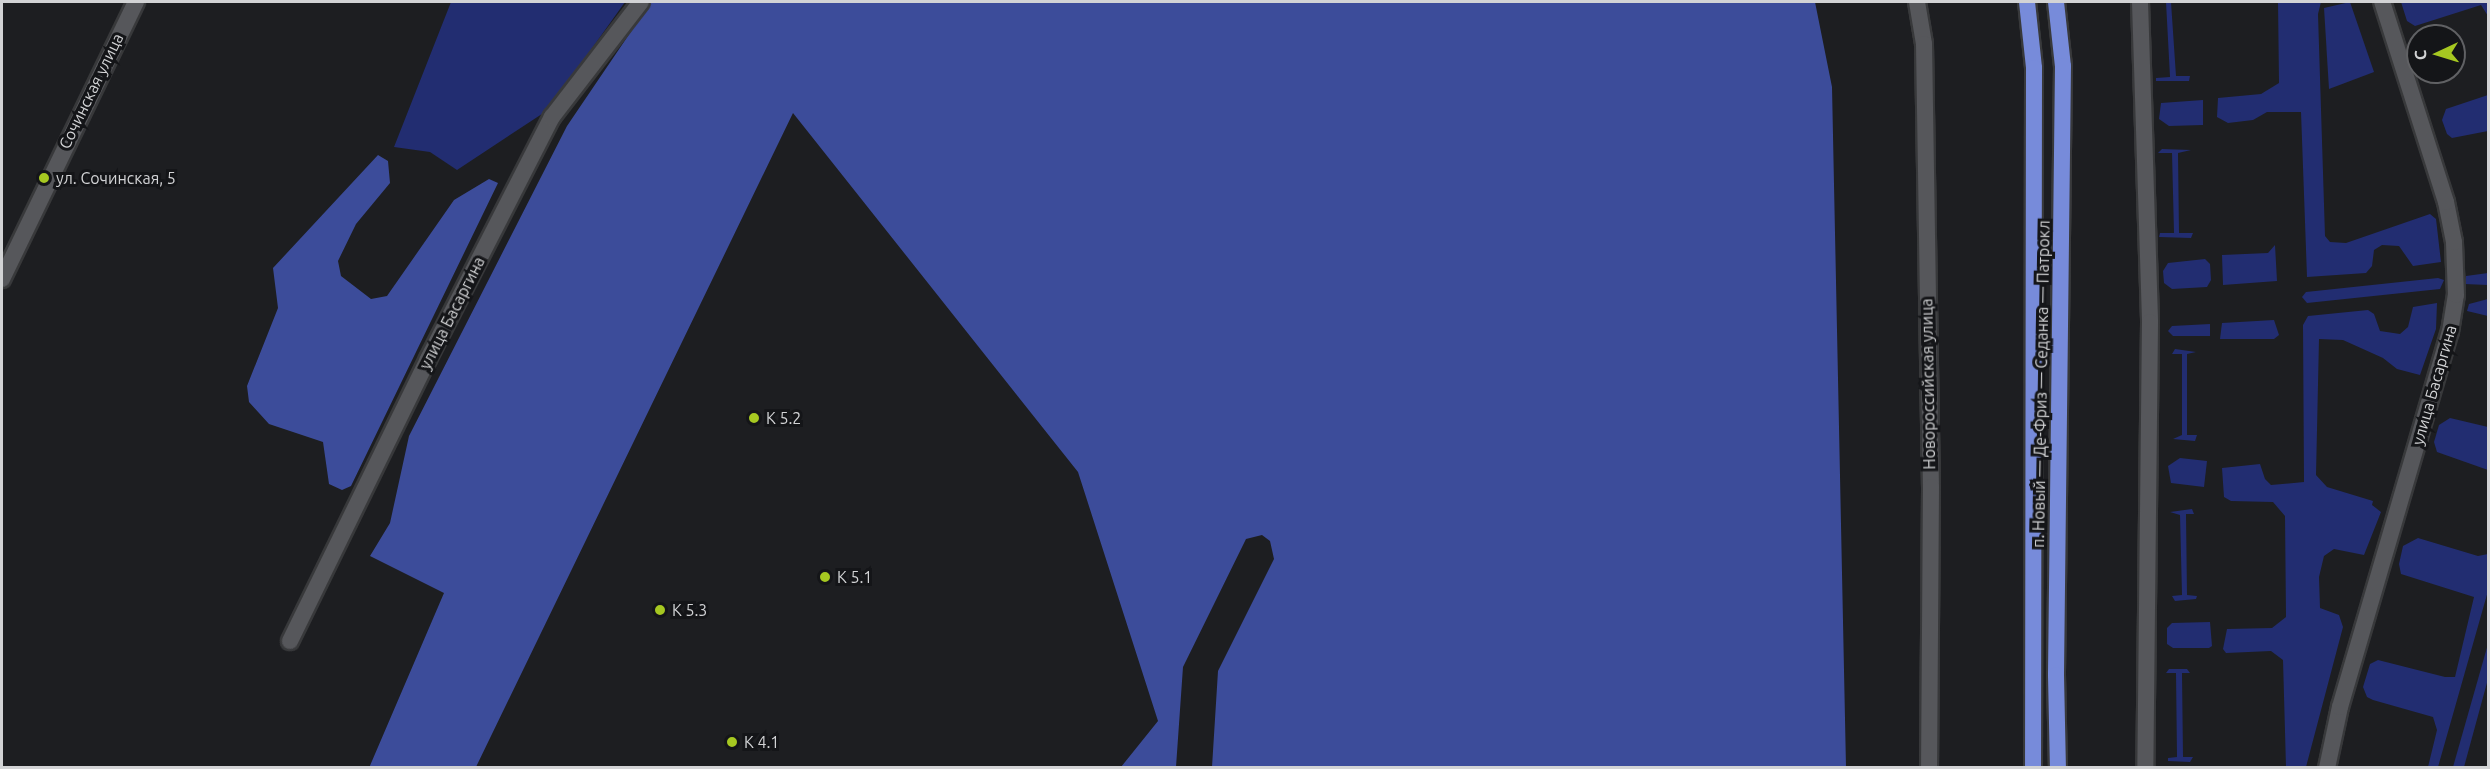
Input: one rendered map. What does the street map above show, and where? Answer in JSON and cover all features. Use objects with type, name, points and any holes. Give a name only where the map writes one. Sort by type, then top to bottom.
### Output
[{"type":"highway","name":"п. Новый — Де-Фриз — Седанка — Патрокл","points":[[2027,2],[2034,68],[2033,768]]},
{"type":"highway","name":"п. Новый — Де-Фриз — Седанка — Патрокл","points":[[2056,2],[2063,66],[2056,651],[2058,768]]},
{"type":"street","name":"Сочинская улица","points":[[2,279],[136,2]]},
{"type":"street","name":"улица Басаргина","points":[[290,641],[428,358],[552,117],[641,2]]},
{"type":"street","name":"Новороссийская улица","points":[[1917,2],[1924,44],[1931,487],[1929,768]]},
{"type":"street","points":[[2140,2],[2150,316],[2145,768]]},
{"type":"street","name":"улица Басаргина","points":[[2327,768],[2340,707],[2450,332],[2456,295],[2454,242],[2446,202],[2382,2]]},
{"type":"shaded area","points":[[451,2],[625,2],[548,110],[457,170],[430,152],[394,147]]},
{"type":"shaded area","points":[[651,2],[1815,2],[1832,87],[1846,767],[1212,767],[1218,671],[1274,559],[1270,541],[1262,535],[1246,539],[1183,667],[1176,767],[1121,767],[1158,721],[1078,472],[793,113],[476,767],[369,768],[444,593],[370,556],[390,523],[409,436],[567,126]]},
{"type":"shaded area","points":[[2166,2],[2171,2],[2176,76],[2190,76],[2189,81],[2156,81],[2156,78],[2170,77]]},
{"type":"shaded area","points":[[2278,2],[2321,2],[2318,14],[2325,236],[2330,242],[2346,243],[2430,214],[2436,219],[2441,262],[2413,266],[2399,246],[2382,245],[2374,250],[2372,266],[2366,273],[2307,277],[2301,112],[2267,112],[2253,120],[2228,123],[2217,117],[2218,98],[2261,94],[2279,83]]},
{"type":"shaded area","points":[[2350,2],[2374,72],[2329,89],[2324,8]]},
{"type":"shaded area","points":[[2401,2],[2488,2],[2488,16],[2481,5],[2421,24],[2412,24],[2407,21]]},
{"type":"shaded area","points":[[2488,95],[2488,131],[2452,138],[2447,134],[2442,120],[2446,109]]},
{"type":"shaded area","points":[[2203,100],[2203,125],[2169,126],[2159,119],[2161,103]]},
{"type":"shaded area","points":[[2162,149],[2191,150],[2178,153],[2179,233],[2193,233],[2191,238],[2159,237],[2160,233],[2174,233],[2172,153],[2158,153]]},
{"type":"shaded area","points":[[378,155],[388,161],[390,183],[356,224],[338,261],[341,276],[371,299],[387,296],[454,200],[489,179],[498,183],[351,486],[342,490],[329,484],[323,442],[269,424],[249,402],[247,386],[278,308],[273,268]]},
{"type":"shaded area","points":[[2275,245],[2277,281],[2223,285],[2222,255],[2268,253]]},
{"type":"shaded area","points":[[2205,259],[2210,264],[2211,280],[2207,287],[2172,289],[2164,283],[2163,271],[2168,263]]},
{"type":"shaded area","points":[[2488,273],[2488,285],[2464,284],[2466,276]]},
{"type":"shaded area","points":[[2438,278],[2444,280],[2440,289],[2307,303],[2302,297],[2306,292]]},
{"type":"shaded area","points":[[2488,299],[2488,316],[2467,311],[2469,304]]},
{"type":"shaded area","points":[[2437,303],[2436,329],[2420,375],[2397,369],[2383,358],[2343,340],[2319,339],[2316,475],[2327,487],[2373,501],[2372,505],[2381,512],[2364,555],[2334,549],[2324,556],[2319,577],[2320,608],[2339,615],[2343,627],[2306,767],[2286,767],[2283,660],[2271,651],[2226,653],[2223,649],[2227,629],[2272,628],[2286,617],[2285,516],[2273,502],[2231,501],[2224,497],[2222,468],[2260,464],[2265,479],[2271,485],[2304,482],[2303,325],[2308,316],[2368,310],[2374,314],[2380,331],[2400,334],[2408,327],[2413,307]]},
{"type":"shaded area","points":[[2274,320],[2279,335],[2274,339],[2220,339],[2222,323]]},
{"type":"shaded area","points":[[2210,324],[2210,336],[2173,336],[2168,331],[2172,326]]},
{"type":"shaded area","points":[[2175,349],[2196,352],[2187,354],[2187,435],[2197,435],[2195,441],[2173,439],[2182,435],[2182,354],[2172,354]]},
{"type":"shaded area","points":[[2450,418],[2488,427],[2488,470],[2437,452],[2434,442],[2439,425]]},
{"type":"shaded area","points":[[2180,458],[2207,461],[2204,487],[2171,483],[2168,466]]},
{"type":"shaded area","points":[[2192,509],[2194,514],[2186,514],[2187,595],[2197,596],[2196,599],[2175,601],[2172,596],[2182,595],[2180,515],[2170,512]]},
{"type":"shaded area","points":[[2418,538],[2478,556],[2488,554],[2488,591],[2438,767],[2428,767],[2437,730],[2433,717],[2373,700],[2367,697],[2363,687],[2370,664],[2378,660],[2445,677],[2455,677],[2474,597],[2401,574],[2399,564],[2403,546]]},
{"type":"shaded area","points":[[2210,622],[2212,646],[2209,648],[2173,648],[2167,644],[2167,628],[2172,623]]},
{"type":"shaded area","points":[[2488,644],[2488,679],[2464,767],[2453,767]]},
{"type":"shaded area","points":[[2169,669],[2187,669],[2190,673],[2182,673],[2183,757],[2193,757],[2190,762],[2168,761],[2168,758],[2177,757],[2176,673],[2166,673]]},
{"type":"place","name":"ул. Сочинская, 5","points":[[44,178]]},
{"type":"place","name":"К 5.2","points":[[754,418]]},
{"type":"place","name":"К 5.1","points":[[825,577]]},
{"type":"place","name":"К 5.3","points":[[660,610]]},
{"type":"place","name":"К 4.1","points":[[732,742]]}]
